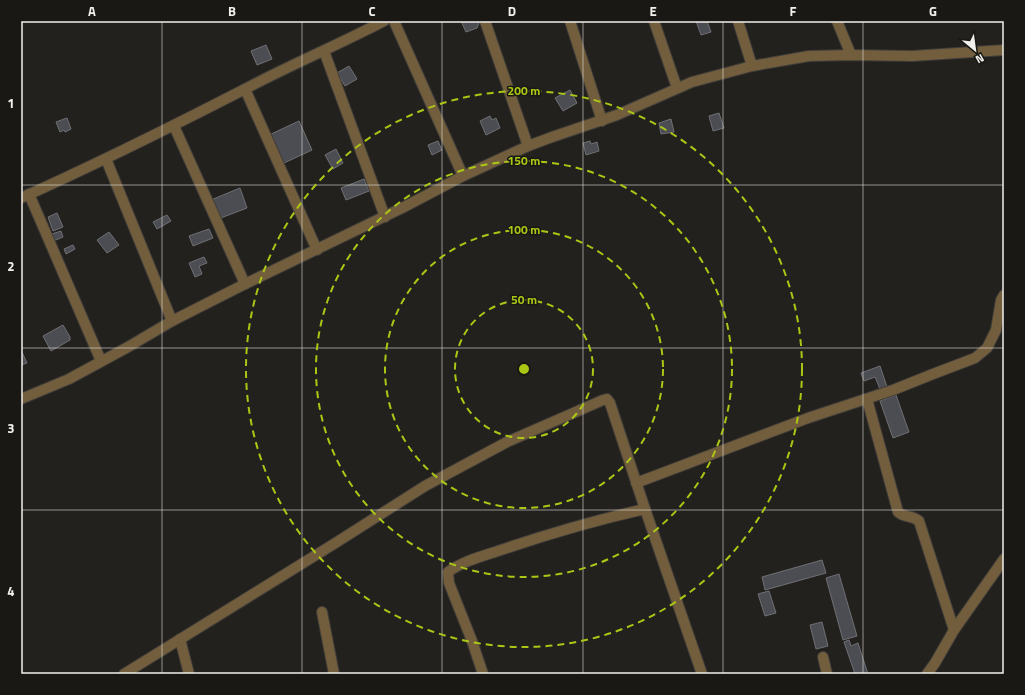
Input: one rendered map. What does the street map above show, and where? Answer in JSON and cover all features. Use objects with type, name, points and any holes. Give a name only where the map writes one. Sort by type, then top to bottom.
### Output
[{"type":"street","points":[[101,361],[25,196],[174,126],[245,89],[384,21]]},
{"type":"street","points":[[394,21],[463,176]]},
{"type":"street","points":[[485,21],[528,146]]},
{"type":"street","points":[[570,21],[602,121]]},
{"type":"street","points":[[654,21],[677,88]]},
{"type":"street","points":[[738,21],[752,66]]},
{"type":"street","points":[[837,21],[851,55]]},
{"type":"street","points":[[21,399],[69,378],[246,284],[385,217],[463,176],[528,146],[602,121],[692,82],[752,66],[809,56],[912,56],[1004,50]]},
{"type":"street","points":[[324,51],[385,217]]},
{"type":"street","points":[[245,89],[317,250]]},
{"type":"street","points":[[174,126],[246,284]]},
{"type":"street","points":[[106,159],[172,322]]},
{"type":"street","points":[[636,483],[808,418],[893,390],[975,358],[987,348],[996,330],[1001,300],[1004,295]]},
{"type":"street","points":[[867,399],[898,512],[902,516],[914,517],[919,521],[954,630]]},
{"type":"street","points":[[124,674],[425,486],[508,442],[603,400],[607,400],[610,403],[702,674]]},
{"type":"street","points":[[483,674],[472,641],[449,583],[448,572],[457,565],[509,548],[605,519],[645,509]]},
{"type":"street","points":[[927,674],[954,630],[1004,559]]},
{"type":"street","points":[[322,612],[334,674]]},
{"type":"street","points":[[180,639],[189,674]]},
{"type":"street","points":[[823,657],[827,674]]},
{"type":"building","points":[[461,21],[478,21],[479,23],[477,28],[466,32]]},
{"type":"building","points":[[696,21],[707,21],[711,32],[701,35]]},
{"type":"building","points":[[266,45],[272,59],[257,65],[251,51]]},
{"type":"building","points":[[349,66],[357,79],[345,86],[337,73]]},
{"type":"building","points":[[570,90],[577,103],[563,111],[555,98]]},
{"type":"building","points":[[719,113],[724,128],[713,131],[709,116]]},
{"type":"building","points":[[490,116],[492,120],[496,118],[500,128],[486,135],[480,121]]},
{"type":"building","points":[[67,118],[71,129],[65,132],[64,130],[60,132],[56,122]]},
{"type":"building","points":[[671,119],[674,132],[661,134],[659,123]]},
{"type":"building","points":[[299,121],[312,150],[282,164],[269,135]]},
{"type":"building","points":[[438,141],[442,150],[432,155],[428,145]]},
{"type":"building","points":[[590,141],[591,144],[597,142],[599,151],[586,155],[583,143]]},
{"type":"building","points":[[336,149],[343,163],[333,169],[325,155]]},
{"type":"building","points":[[364,179],[369,191],[346,200],[341,188]]},
{"type":"building","points":[[240,188],[247,208],[218,219],[211,200]]},
{"type":"building","points":[[57,213],[63,227],[53,231],[48,217]]},
{"type":"building","points":[[167,215],[171,221],[157,229],[153,222]]},
{"type":"building","points":[[209,229],[213,238],[193,246],[189,236]]},
{"type":"building","points":[[61,231],[63,237],[51,242],[49,235]]},
{"type":"building","points":[[109,232],[119,245],[107,253],[97,240]]},
{"type":"building","points":[[73,245],[75,249],[66,254],[64,249]]},
{"type":"building","points":[[204,257],[207,263],[199,266],[202,274],[195,277],[189,263]]},
{"type":"building","points":[[63,325],[70,337],[70,340],[51,351],[43,336]]},
{"type":"building","points":[[21,350],[27,363],[21,365]]},
{"type":"building","points":[[880,366],[887,387],[880,389],[875,377],[864,381],[861,373]]},
{"type":"building","points":[[896,395],[909,432],[893,438],[880,401]]},
{"type":"building","points":[[822,560],[826,573],[765,590],[762,577]]},
{"type":"building","points":[[839,574],[857,636],[843,640],[826,578]]},
{"type":"building","points":[[769,591],[776,613],[765,616],[758,594]]},
{"type":"building","points":[[822,622],[828,646],[816,649],[810,625]]},
{"type":"building","points":[[849,640],[851,646],[858,643],[868,674],[855,674],[844,642]]}]
